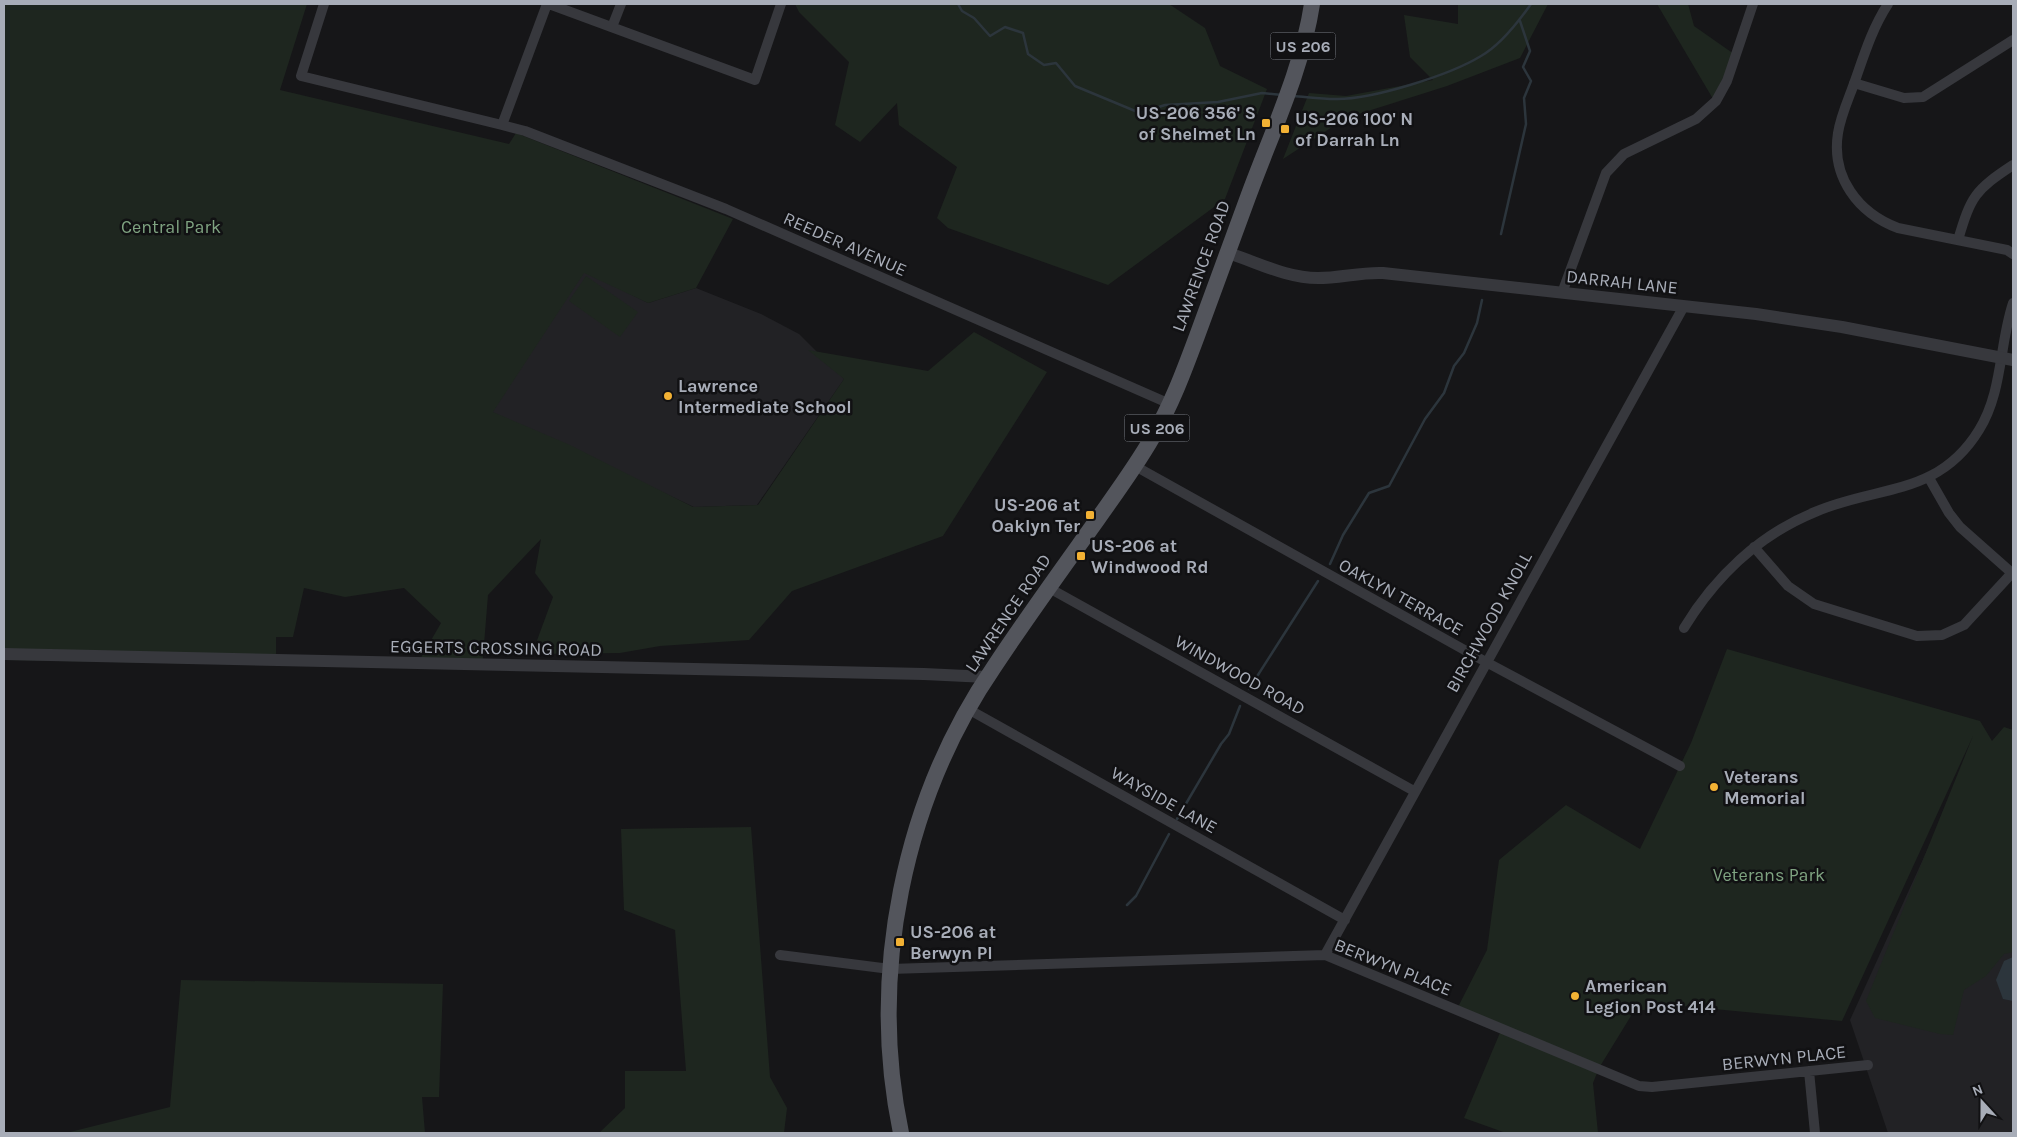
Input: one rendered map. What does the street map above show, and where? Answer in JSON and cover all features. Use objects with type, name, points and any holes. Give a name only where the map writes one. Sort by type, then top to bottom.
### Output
[{"type":"main road","name":"LAWRENCE ROAD","points":[[901,1133],[890,1046],[890,969],[898,905],[916,831],[944,756],[987,677],[1134,466],[1170,404],[1286,94],[1303,46],[1312,4]]},
{"type":"street","name":"REEDER AVENUE","points":[[324,4],[300,76],[526,131],[726,209],[1170,404]]},
{"type":"street","points":[[502,125],[548,4],[755,80],[781,4]]},
{"type":"street","points":[[612,27],[621,4]]},
{"type":"street","points":[[1562,294],[1606,173],[1624,154],[1696,119],[1716,101],[1727,81],[1753,4]]},
{"type":"street","points":[[1888,4],[1873,30],[1842,120],[1837,145],[1840,173],[1853,197],[1863,208],[1884,223],[1898,228],[2007,250],[2013,254]]},
{"type":"street","points":[[1854,83],[1904,98],[1923,97],[2013,40]]},
{"type":"street","points":[[1958,240],[1968,208],[1976,194],[1985,184],[2013,165]]},
{"type":"street","name":"DARRAH LANE","points":[[1228,253],[1299,276],[1319,278],[1355,273],[1383,273],[1684,306],[1818,323],[2007,359]]},
{"type":"street","points":[[1684,628],[1720,578],[1754,547],[1780,529],[1814,512],[1859,498],[1895,491],[1929,478],[1957,457],[1979,431],[1994,397],[2007,359],[2008,317],[2013,303]]},
{"type":"street","name":"BIRCHWOOD KNOLL","points":[[1325,955],[1684,306]]},
{"type":"street","name":"OAKLYN TERRACE","points":[[1134,466],[1486,662],[1680,766]]},
{"type":"street","points":[[1754,547],[1788,586],[1814,604],[1917,636],[1942,635],[1964,625],[2013,573],[1960,527],[1946,508],[1929,478]]},
{"type":"street","name":"WINDWOOD ROAD","points":[[1049,588],[1414,792]]},
{"type":"street","name":"EGGERTS CROSSING ROAD","points":[[4,654],[924,674],[987,677]]},
{"type":"street","name":"WAYSIDE LANE","points":[[968,709],[1345,920]]},
{"type":"street","name":"BERWYN PLACE","points":[[780,955],[890,969],[1325,955],[1640,1086],[1652,1087],[1868,1065]]},
{"type":"street","points":[[1809,1071],[1815,1133]]},
{"type":"shaded area","name":"Lawrence Intermediate School","points":[[584,271],[648,303],[696,288],[761,314],[799,334],[844,379],[757,505],[694,507],[492,412]]},
{"type":"shaded area","points":[[2013,749],[2013,1133],[1888,1133],[1850,1020],[1964,769]]},
{"type":"shaded area","points":[[2013,957],[2013,1001],[2003,999],[1996,980],[2004,961]]},
{"type":"green space","name":"Central Park","points":[[4,4],[307,4],[280,90],[509,144],[516,133],[733,219],[696,288],[648,303],[584,273],[493,412],[570,445],[693,507],[758,505],[844,379],[808,350],[928,371],[974,332],[1047,372],[943,536],[792,591],[749,640],[660,646],[620,653],[532,654],[553,597],[535,573],[541,539],[488,595],[482,669],[415,668],[441,623],[404,588],[345,597],[304,588],[293,637],[276,637],[276,665],[4,660]]},
{"type":"green space","points":[[795,4],[1169,4],[1205,28],[1220,66],[1267,89],[1225,199],[1108,285],[948,228],[937,218],[957,167],[899,125],[897,103],[860,142],[835,125],[849,62],[799,12]]},
{"type":"green space","points":[[1458,4],[1548,4],[1520,58],[1447,86],[1346,118],[1283,159],[1309,93],[1346,96],[1433,80],[1410,57],[1404,15],[1458,24]]},
{"type":"green space","points":[[1657,4],[1688,4],[1694,26],[1734,54],[1716,104]]},
{"type":"green space","points":[[586,276],[638,312],[620,337],[569,301]]},
{"type":"green space","name":"Veterans Park","points":[[1727,649],[1980,721],[1992,741],[2004,727],[2013,730],[2013,952],[2004,954],[1986,976],[1964,990],[1953,1035],[1940,1034],[1875,1018],[1866,1001],[1973,736],[1842,1021],[1682,1006],[1634,1011],[1599,1068],[1593,1083],[1598,1133],[1506,1133],[1464,1118],[1502,1028],[1457,1009],[1487,950],[1499,860],[1566,805],[1640,849],[1691,743]]},
{"type":"green space","points":[[751,827],[770,1077],[787,1108],[784,1133],[599,1133],[625,1108],[625,1071],[686,1071],[675,930],[624,910],[621,829]]},
{"type":"green space","points":[[181,980],[443,984],[439,1097],[422,1097],[425,1133],[66,1133],[170,1107]]},
{"type":"waterway","points":[[958,4],[962,11],[974,18],[990,36],[1005,27],[1023,33],[1028,54],[1044,65],[1056,63],[1075,86],[1140,113],[1165,105],[1218,102],[1262,93],[1282,95]]},
{"type":"waterway","points":[[1293,96],[1335,99],[1369,95],[1410,85],[1450,71],[1488,52],[1502,40],[1531,4]]},
{"type":"waterway","points":[[1501,234],[1526,124],[1524,98],[1531,81],[1523,67],[1530,51],[1520,21]]},
{"type":"waterway","points":[[1330,564],[1343,535],[1369,493],[1389,486],[1425,419],[1444,393],[1454,366],[1464,353],[1477,323],[1482,300]]},
{"type":"waterway","points":[[1249,689],[1318,581]]},
{"type":"waterway","points":[[1177,819],[1221,744],[1229,734],[1240,706]]},
{"type":"waterway","points":[[1127,905],[1136,896],[1169,834]]},
{"type":"place","name":"US-206 356' S of Shelmet Ln","points":[[1266,123]]},
{"type":"place","name":"US-206 100' N of Darrah Ln","points":[[1285,129]]},
{"type":"place","name":"Lawrence Intermediate School","points":[[668,396]]},
{"type":"place","name":"US-206 at Oaklyn Ter","points":[[1090,515]]},
{"type":"place","name":"US-206 at Windwood Rd","points":[[1081,556]]},
{"type":"place","name":"Veterans Memorial","points":[[1714,787]]},
{"type":"place","name":"US-206 at Berwyn Pl","points":[[900,942]]},
{"type":"place","name":"American Legion Post 414","points":[[1575,996]]}]
